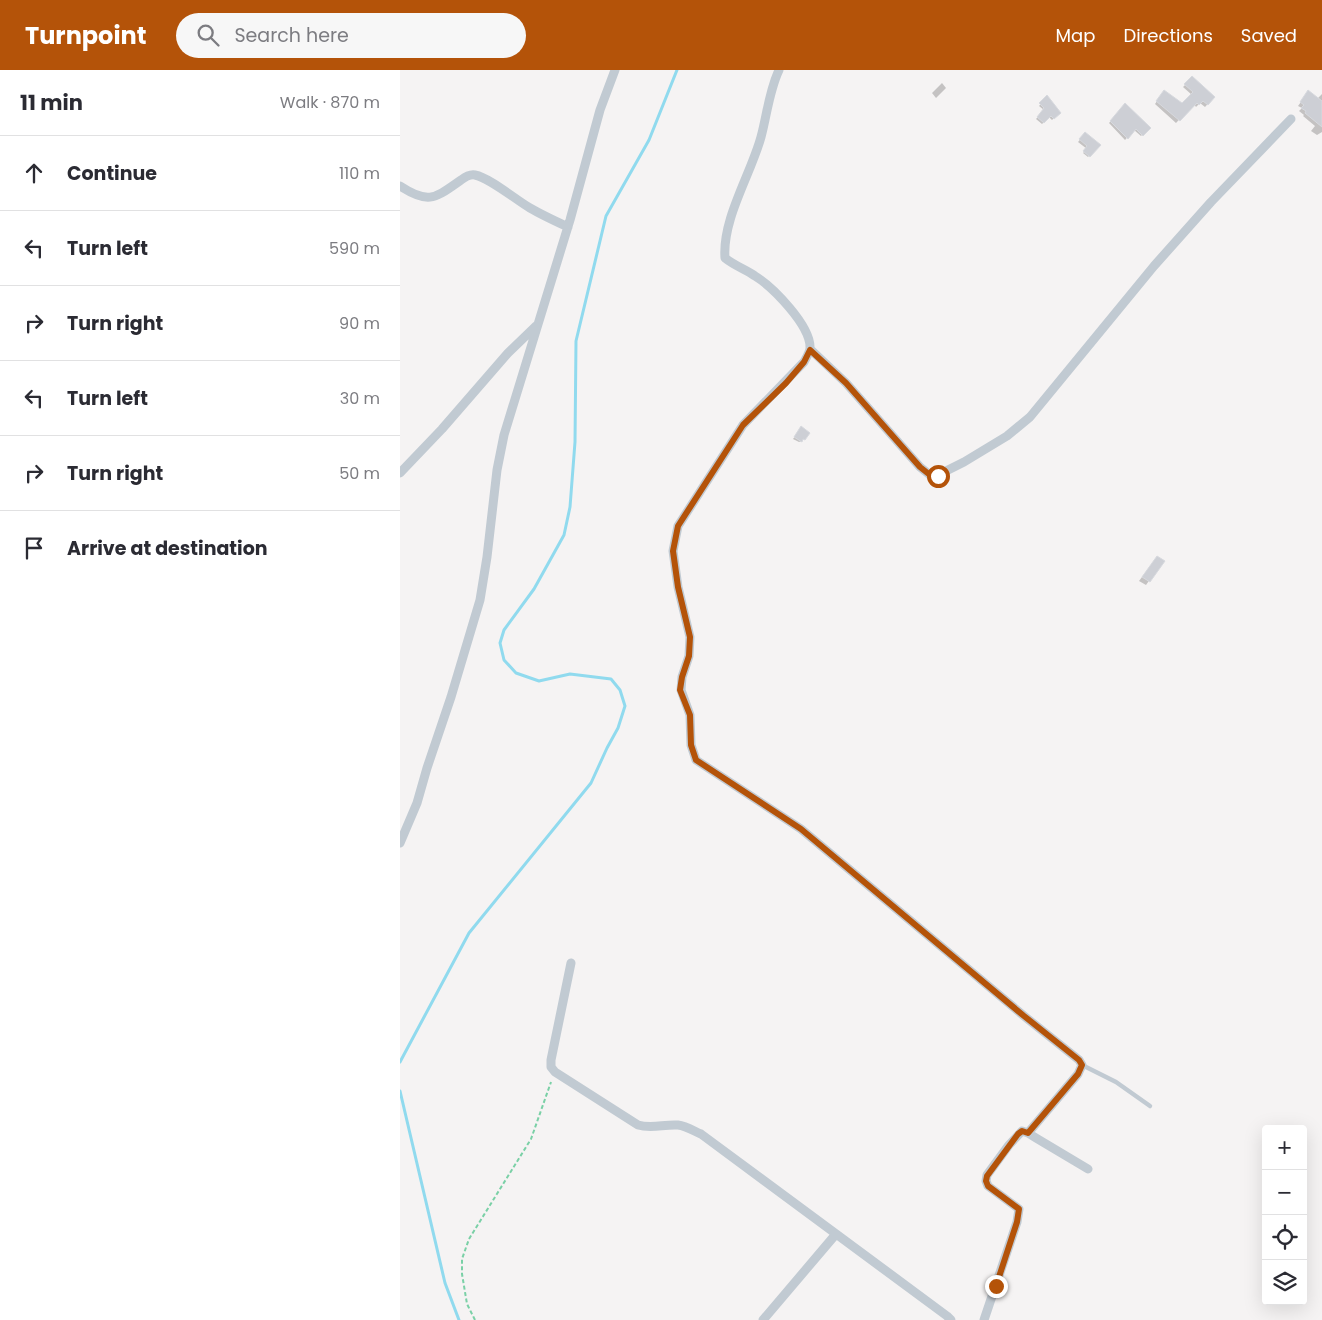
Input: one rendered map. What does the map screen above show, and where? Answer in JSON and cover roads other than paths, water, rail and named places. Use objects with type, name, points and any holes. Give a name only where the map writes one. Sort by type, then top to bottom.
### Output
[{"type":"street","points":[[400,843],[417,802],[480,600],[497,470],[503,443],[568,228],[600,110],[615,70]]},
{"type":"street","points":[[779,70],[774,81],[761,138],[738,197],[724,246],[725,258],[756,276],[774,290],[795,313],[809,340],[810,350],[798,369],[743,425],[678,526],[673,551],[678,587],[690,637],[689,656],[680,690],[690,715],[691,745],[696,760],[801,829],[1079,1060],[1082,1065],[1078,1074],[1028,1133]]},
{"type":"street","points":[[810,350],[846,383],[920,467],[930,475],[938,476],[1007,436],[1030,418],[1154,266],[1291,119]]},
{"type":"street","points":[[400,186],[413,195],[427,198],[438,196],[466,176],[473,174],[568,228]]},
{"type":"street","points":[[400,473],[442,429],[508,353],[538,324]]},
{"type":"street","points":[[571,963],[551,1060],[555,1072],[638,1125],[648,1128],[680,1125],[701,1134],[908,1285],[951,1320]]},
{"type":"street","points":[[984,1320],[1017,1222],[1019,1209],[993,1190],[986,1181],[987,1176],[1022,1131],[1088,1169]]},
{"type":"street","points":[[763,1320],[836,1234]]},
{"type":"lane","points":[[1082,1065],[1116,1082],[1150,1106]]},
{"type":"waterway","points":[[400,1062],[469,933],[591,783],[618,728],[625,706],[620,690],[611,679],[570,674],[539,681],[516,673],[504,660],[500,643],[504,630],[534,589],[564,535],[570,507],[575,442],[576,341],[606,216],[649,140],[677,70]]},
{"type":"waterway","points":[[400,1091],[445,1283],[459,1320]]}]
